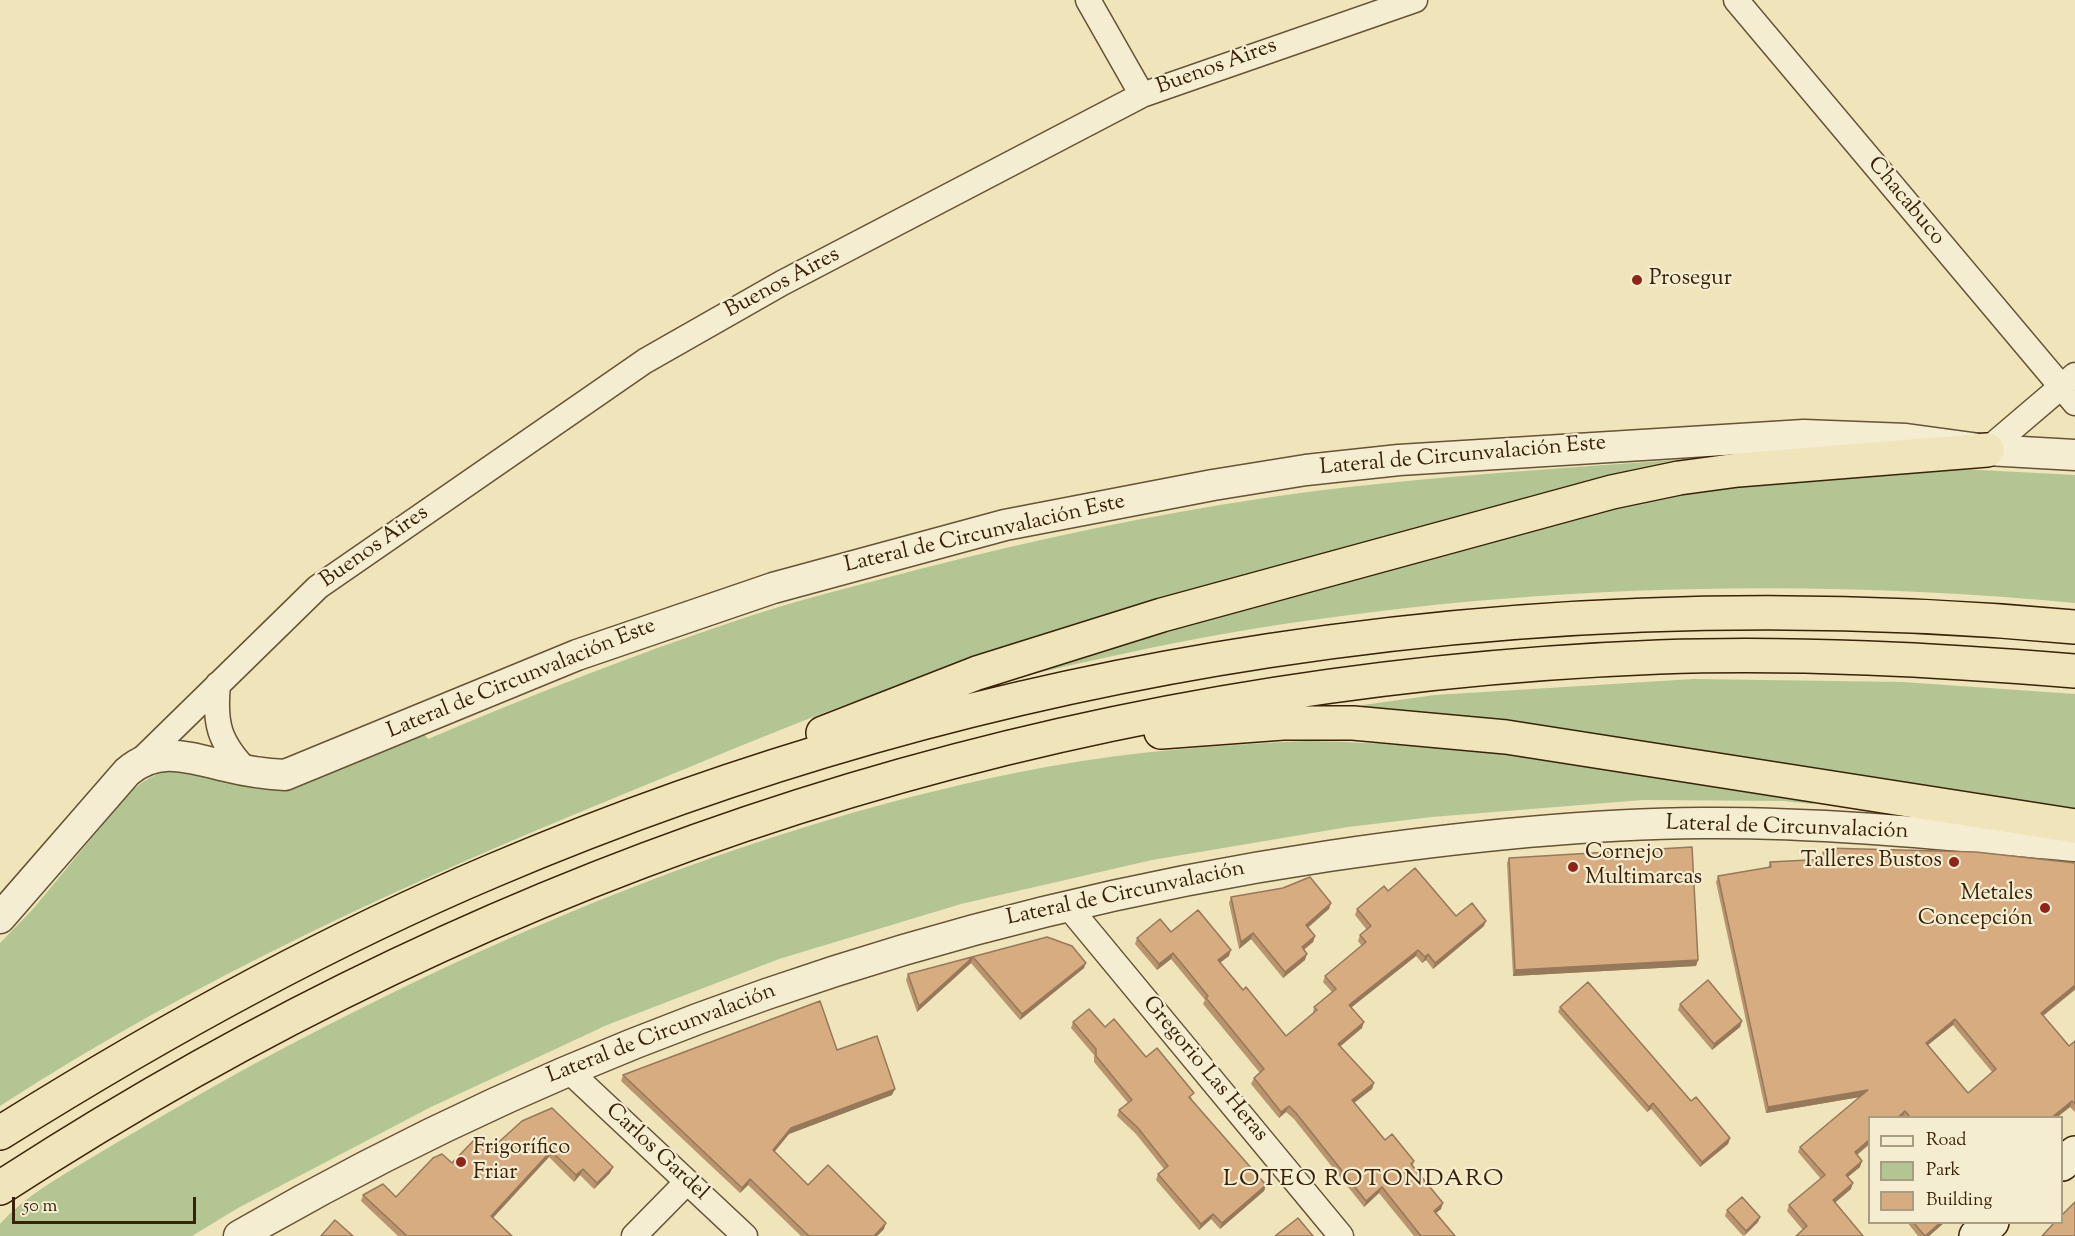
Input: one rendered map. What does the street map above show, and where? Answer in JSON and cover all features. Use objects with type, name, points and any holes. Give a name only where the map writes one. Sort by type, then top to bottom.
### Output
[{"type":"highway","points":[[0,1133],[165,1033],[376,924],[493,870],[638,813],[827,731],[977,673],[1162,615],[1538,510],[1678,478],[1738,470],[1987,450]]},
{"type":"highway","points":[[638,813],[795,760],[961,712],[1115,677],[1318,642],[1546,618],[1735,611],[1918,615],[2075,627]]},
{"type":"highway","points":[[0,1188],[122,1111],[256,1035],[337,993],[475,928],[648,857],[769,814],[950,761],[1232,701],[1380,680],[1532,665],[1660,657],[1802,656],[1944,660],[2075,671]]},
{"type":"highway","points":[[1045,739],[1283,723],[1394,726],[1506,737],[2075,826]]},
{"type":"main road","points":[[2063,1162],[2075,1153]]},
{"type":"main road","points":[[1976,1236],[1990,1224]]},
{"type":"street","points":[[1088,0],[1142,95]]},
{"type":"street","name":"Buenos Aires","points":[[136,765],[318,587],[645,361],[782,282],[1142,95],[1415,0]]},
{"type":"street","name":"Chacabuco","points":[[1736,0],[2070,388]]},
{"type":"street","points":[[1987,450],[2070,388]]},
{"type":"street","name":"Lateral de Circunvalación Este","points":[[136,765],[152,757],[180,755],[247,771],[285,775],[577,655],[773,588],[1005,525],[1125,501],[1347,465],[1682,441],[1850,436],[1924,441],[1987,450],[2075,455]]},
{"type":"street","points":[[218,684],[216,708],[220,734],[233,756],[247,771]]},
{"type":"street","points":[[0,918],[136,765]]},
{"type":"street","name":"Lateral de Circunvalación","points":[[239,1236],[433,1133],[568,1070],[741,1001],[897,950],[1067,905],[1216,874],[1371,849],[1510,834],[1645,826],[1699,823],[1844,827],[2075,846]]},
{"type":"street","name":"Gregorio Las Heras","points":[[1067,905],[1341,1236]]},
{"type":"street","name":"Carlos Gardel","points":[[568,1070],[745,1236]]},
{"type":"street","points":[[633,1236],[687,1182]]},
{"type":"green space","points":[[1737,455],[973,664],[838,708],[553,823],[310,932],[153,1014],[0,1106],[0,943],[33,909],[128,794],[162,772],[176,768],[289,789],[296,788],[422,731],[428,739],[620,662],[760,613],[963,558],[1135,520],[1265,498],[1383,483]]},
{"type":"green space","points":[[1924,467],[2075,475],[2075,603],[1869,590],[1766,588],[1560,595],[1354,614],[1252,629],[1148,648],[974,688],[973,684],[1640,494]]},
{"type":"green space","points":[[1694,679],[1903,682],[2075,694],[2075,817],[1358,710],[1363,705],[1435,695]]},
{"type":"green space","points":[[1307,741],[1371,743],[1498,754],[1814,798],[1813,804],[1784,801],[1643,800],[1432,817],[1348,827],[1152,860],[961,904],[779,959],[607,1025],[431,1107],[238,1208],[192,1236],[0,1236],[0,1224],[19,1205],[40,1190],[227,1079],[422,978],[624,890],[728,852],[833,819],[939,790],[1046,767],[1111,757],[1209,747]]},
{"type":"building","points":[[1692,847],[1698,960],[1515,970],[1509,858]]},
{"type":"building","points":[[1824,848],[1976,852],[2075,863],[2075,985],[2041,1013],[2069,1046],[2075,1041],[2075,1104],[2072,1101],[2053,1116],[1909,1116],[1905,1111],[1899,1116],[1868,1116],[1868,1141],[1855,1152],[1862,1161],[1846,1175],[1853,1183],[1833,1200],[1863,1236],[1796,1236],[1807,1226],[1789,1205],[1825,1175],[1800,1147],[1868,1090],[1768,1107],[1718,876],[1771,867],[1770,862],[1828,859]],"holes":[[[1955,1019],[1996,1069],[1968,1093],[1926,1043]]]},
{"type":"building","points":[[1415,868],[1456,916],[1472,903],[1486,921],[1435,963],[1428,954],[1425,957],[1418,950],[1349,1005],[1364,1022],[1338,1044],[1374,1083],[1352,1100],[1385,1140],[1392,1134],[1414,1161],[1411,1164],[1443,1203],[1434,1211],[1455,1236],[1421,1236],[1382,1187],[1366,1201],[1296,1113],[1289,1106],[1281,1112],[1254,1078],[1264,1069],[1206,998],[1208,996],[1173,953],[1159,964],[1137,938],[1160,919],[1171,932],[1198,910],[1231,950],[1218,960],[1243,990],[1246,987],[1286,1036],[1317,1010],[1314,1007],[1336,989],[1325,976],[1366,942],[1360,935],[1371,926],[1357,909],[1384,886],[1388,891]]},
{"type":"building","points":[[1310,877],[1331,903],[1306,925],[1315,936],[1302,947],[1307,954],[1285,972],[1253,933],[1241,942],[1231,897],[1283,888]]},
{"type":"building","points":[[1047,937],[1072,946],[1086,963],[1022,1014],[973,957],[919,1006],[908,974]]},
{"type":"building","points":[[1708,980],[1742,1021],[1714,1044],[1680,1004]]},
{"type":"building","points":[[1588,982],[1691,1101],[1696,1097],[1730,1138],[1702,1162],[1653,1103],[1649,1107],[1560,1007]]},
{"type":"building","points":[[820,1001],[837,1050],[877,1036],[895,1089],[791,1128],[773,1150],[808,1185],[828,1165],[886,1223],[874,1236],[809,1236],[750,1179],[742,1188],[623,1075]]},
{"type":"building","points":[[1089,1009],[1105,1027],[1114,1019],[1146,1057],[1157,1048],[1194,1093],[1189,1097],[1266,1185],[1222,1223],[1213,1214],[1201,1224],[1158,1174],[1168,1166],[1138,1128],[1119,1110],[1132,1100],[1096,1056],[1096,1049],[1073,1022]]},
{"type":"building","points":[[552,1108],[613,1167],[597,1183],[583,1169],[576,1175],[551,1151],[491,1216],[512,1236],[407,1236],[363,1195],[383,1184],[396,1197],[433,1158],[442,1154],[452,1163],[476,1138],[490,1150],[522,1121]]},
{"type":"building","points":[[1742,1197],[1760,1217],[1746,1231],[1727,1210]]},
{"type":"building","points":[[2075,1202],[2075,1236],[2042,1236],[2053,1224],[2063,1224],[2063,1214]]},
{"type":"building","points":[[1298,1218],[1313,1236],[1275,1236]]},
{"type":"building","points":[[335,1220],[353,1236],[321,1236]]},
{"type":"building","points":[[1915,1224],[1939,1224],[1925,1236]]},
{"type":"place","name":"Prosegur","points":[[1637,280]]},
{"type":"place","name":"Talleres Bustos","points":[[1954,862]]},
{"type":"place","name":"Cornejo Multimarcas","points":[[1573,867]]},
{"type":"place","name":"Metales Concepción","points":[[2045,908]]},
{"type":"place","name":"Frigorífico Friar","points":[[461,1162]]},
{"type":"district","name":"LOTEO ROTONDARO","points":[[1364,1181]]}]
